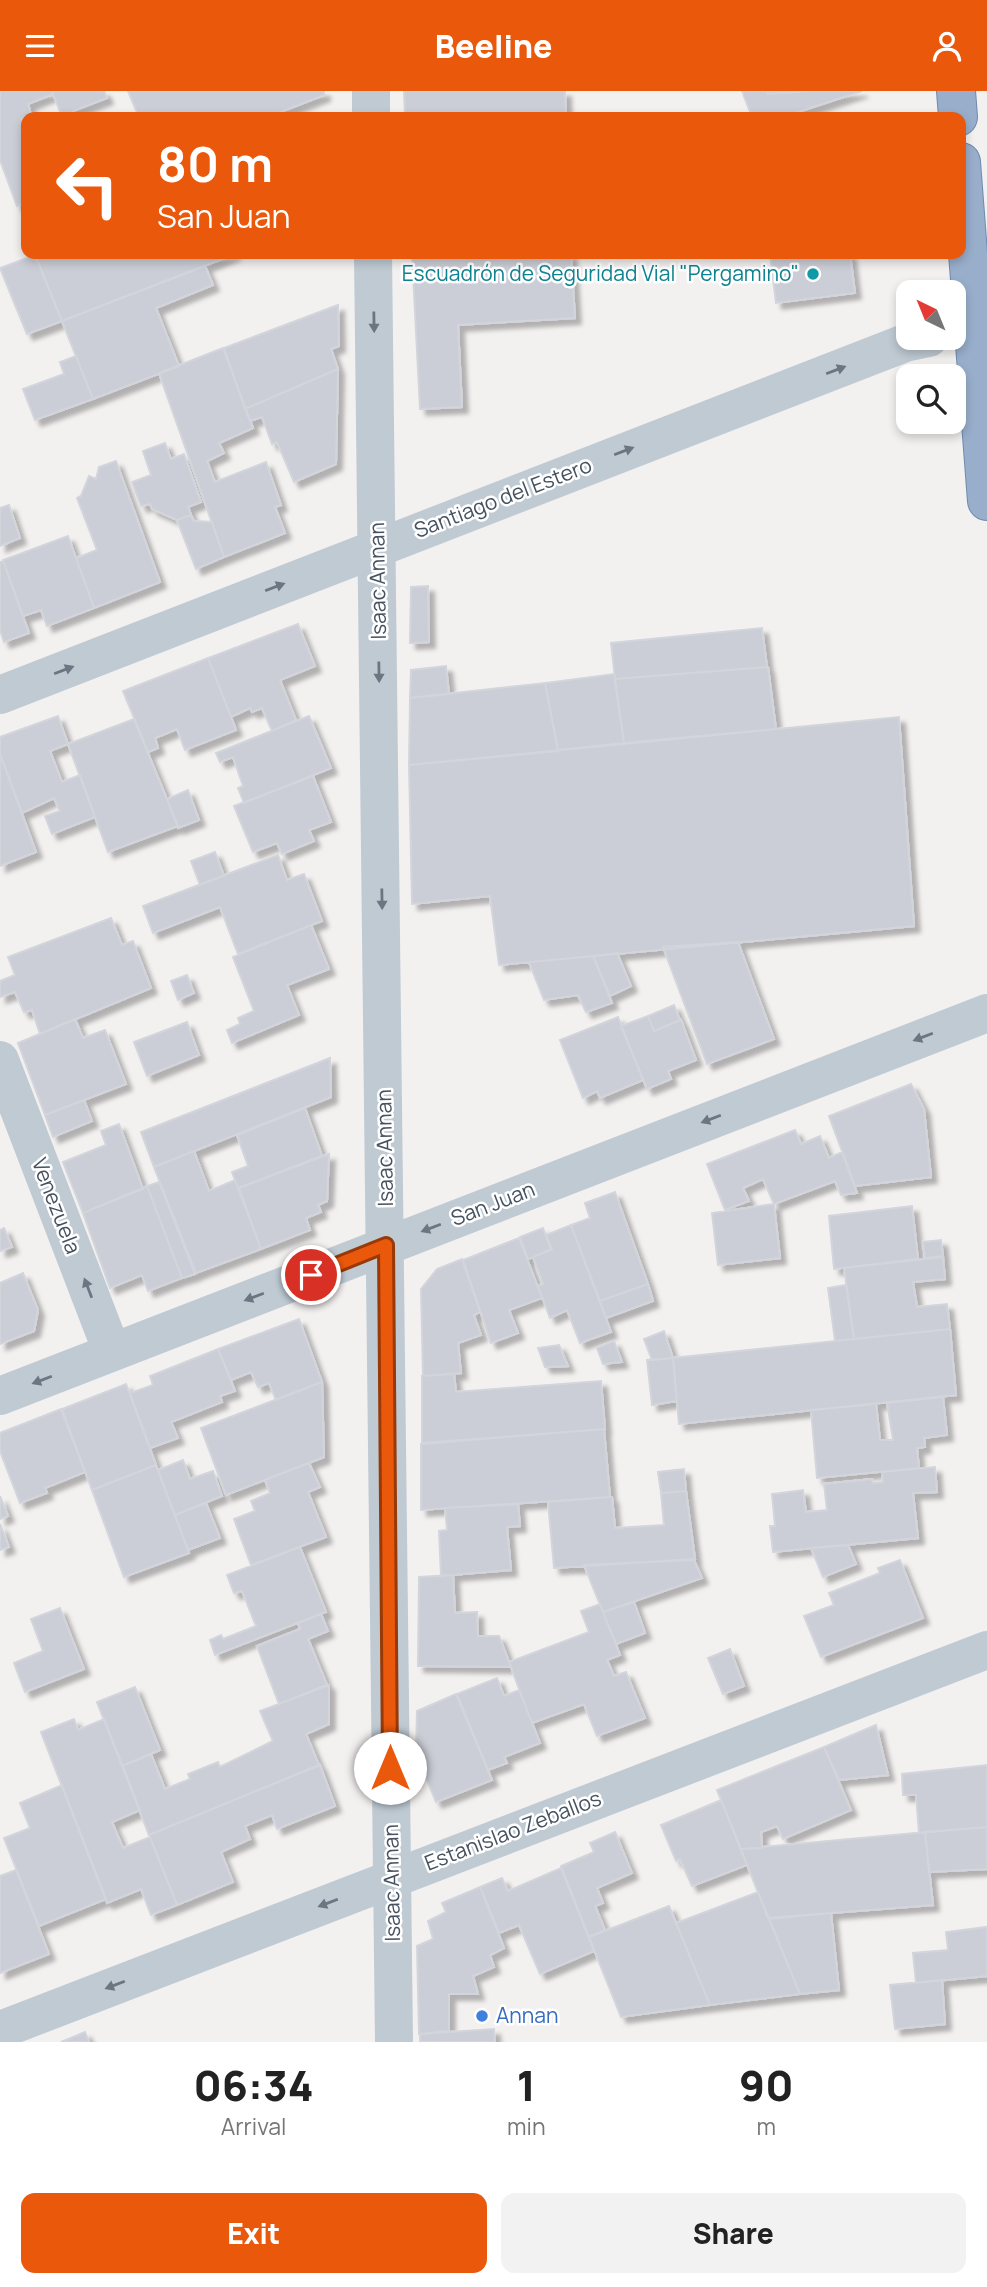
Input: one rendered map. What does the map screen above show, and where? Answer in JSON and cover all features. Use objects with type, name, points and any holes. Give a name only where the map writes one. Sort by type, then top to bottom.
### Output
[{"type":"highway","points":[[956,91],[958,112]]},
{"type":"highway","points":[[966,246],[987,501]]},
{"type":"street","points":[[371,91],[371,112]]},
{"type":"street","name":"Isaac Annan","points":[[373,259],[394,2042]]},
{"type":"street","name":"Santiago del Estero","points":[[0,695],[896,346]]},
{"type":"street","name":"San Juan","points":[[0,1396],[987,1013]]},
{"type":"street","name":"Venezuela","points":[[0,1060],[113,1352]]},
{"type":"street","name":"Estanislao Zeballos","points":[[0,2030],[987,1650]]},
{"type":"building","points":[[0,91],[51,91],[53,94],[28,104],[30,112],[21,112],[21,204],[17,206],[0,160]]},
{"type":"building","points":[[52,91],[104,91],[107,98],[74,112],[60,112]]},
{"type":"building","points":[[128,91],[324,91],[324,95],[281,112],[137,112]]},
{"type":"building","points":[[404,91],[565,91],[566,112],[405,112]]},
{"type":"building","points":[[742,91],[862,91],[798,112],[750,112]]},
{"type":"building","points":[[767,91],[811,91],[768,94]]},
{"type":"building","points":[[24,259],[37,259],[62,321],[27,334],[0,268]]},
{"type":"building","points":[[37,259],[222,259],[62,321]]},
{"type":"building","points":[[412,259],[571,259],[575,318],[458,325],[462,407],[420,409]]},
{"type":"building","name":"Escuadrón de Seguridad Vial \"Pergamino\"","points":[[771,259],[851,259],[855,293],[776,303]]},
{"type":"building","points":[[205,266],[213,285],[156,308],[179,366],[93,399],[62,321]]},
{"type":"building","points":[[338,305],[339,346],[331,349],[338,369],[245,409],[224,348]]},
{"type":"building","points":[[223,348],[253,428],[219,443],[224,453],[207,461],[215,482],[266,462],[281,505],[275,507],[285,533],[224,557],[159,373]]},
{"type":"building","points":[[76,356],[93,399],[35,420],[23,389],[64,374],[60,362]]},
{"type":"building","points":[[338,369],[336,464],[294,482],[277,442],[272,444],[262,417],[250,421],[245,409]]},
{"type":"building","points":[[165,443],[171,459],[184,454],[201,502],[188,507],[191,515],[177,520],[152,509],[150,504],[141,506],[132,482],[151,475],[143,451]]},
{"type":"building","points":[[116,461],[160,582],[94,608],[76,558],[97,550],[77,498],[81,496],[89,476],[96,479],[99,467]]},
{"type":"building","points":[[9,505],[20,538],[0,546],[0,508]]},
{"type":"building","points":[[191,515],[194,521],[212,522],[224,557],[196,569],[177,520]]},
{"type":"building","points":[[68,536],[94,608],[47,626],[41,610],[23,616],[3,560]]},
{"type":"building","points":[[3,561],[29,633],[4,642],[0,630],[0,562]]},
{"type":"building","points":[[428,586],[429,642],[410,643],[411,587]]},
{"type":"building","points":[[298,624],[315,666],[280,680],[296,720],[272,731],[262,708],[252,712],[250,708],[231,717],[208,658]]},
{"type":"building","points":[[762,628],[767,667],[615,679],[611,643]]},
{"type":"building","points":[[208,658],[236,730],[185,750],[177,729],[155,738],[158,748],[148,752],[123,691]]},
{"type":"building","points":[[446,666],[449,694],[410,698],[411,670]]},
{"type":"building","points":[[768,667],[776,729],[624,743],[615,679]]},
{"type":"building","points":[[614,674],[624,743],[558,750],[545,683]]},
{"type":"building","points":[[545,683],[558,751],[409,765],[410,698]]},
{"type":"building","points":[[58,716],[68,744],[50,751],[62,782],[80,775],[95,817],[52,834],[45,816],[60,811],[54,798],[22,813],[0,754],[0,737]]},
{"type":"building","points":[[309,716],[331,768],[244,803],[238,788],[243,786],[233,757],[220,762],[216,753]]},
{"type":"building","points":[[899,717],[914,926],[499,965],[490,896],[412,904],[409,765]]},
{"type":"building","points":[[134,719],[178,826],[108,852],[68,744]]},
{"type":"building","points":[[0,754],[36,852],[0,866]]},
{"type":"building","points":[[313,776],[331,822],[309,830],[314,841],[282,854],[277,843],[253,852],[234,806]]},
{"type":"building","points":[[188,790],[199,820],[178,828],[167,799]]},
{"type":"building","points":[[215,852],[224,876],[200,885],[191,861]]},
{"type":"building","points":[[278,855],[287,880],[304,874],[322,921],[238,954],[220,907],[153,933],[143,906]]},
{"type":"building","points":[[111,918],[122,945],[133,941],[151,988],[40,1034],[32,1010],[24,1012],[15,992],[0,997],[0,981],[15,975],[8,957]]},
{"type":"building","points":[[311,925],[329,969],[287,985],[299,1015],[232,1043],[227,1030],[240,1024],[238,1018],[254,1011],[233,957]]},
{"type":"building","points":[[738,942],[774,1039],[707,1064],[663,947]]},
{"type":"building","points":[[617,953],[631,986],[610,996],[593,956]]},
{"type":"building","points":[[593,956],[612,1003],[586,1012],[578,995],[544,1000],[529,962]]},
{"type":"building","points":[[187,975],[194,993],[178,1000],[171,981]]},
{"type":"building","points":[[674,1005],[680,1020],[654,1031],[648,1016]]},
{"type":"building","points":[[648,1016],[654,1031],[681,1020],[696,1060],[668,1071],[671,1079],[647,1089],[621,1026]]},
{"type":"building","points":[[618,1017],[643,1080],[600,1098],[597,1091],[583,1098],[560,1040]]},
{"type":"building","points":[[75,1019],[83,1038],[105,1030],[126,1084],[45,1115],[18,1043]]},
{"type":"building","points":[[187,1022],[199,1055],[147,1076],[134,1042]]},
{"type":"building","points":[[330,1058],[331,1097],[154,1167],[141,1132]]},
{"type":"building","points":[[911,1084],[924,1109],[931,1177],[855,1186],[829,1116]]},
{"type":"building","points":[[84,1100],[92,1121],[53,1137],[45,1115]]},
{"type":"building","points":[[305,1108],[322,1156],[238,1188],[232,1172],[248,1166],[237,1135]]},
{"type":"building","points":[[119,1124],[143,1189],[83,1213],[63,1162],[106,1145],[101,1131]]},
{"type":"building","points":[[795,1130],[801,1144],[820,1136],[829,1158],[842,1152],[857,1193],[841,1195],[835,1181],[774,1204],[763,1179],[743,1188],[749,1201],[725,1210],[707,1164]]},
{"type":"building","points":[[194,1151],[209,1191],[235,1180],[261,1249],[196,1273],[154,1167]]},
{"type":"building","points":[[329,1154],[327,1201],[318,1205],[321,1212],[306,1218],[310,1230],[261,1249],[239,1188]]},
{"type":"building","points":[[159,1182],[195,1274],[182,1278],[147,1186]]},
{"type":"building","points":[[147,1186],[182,1278],[148,1291],[142,1275],[110,1288],[83,1213]]},
{"type":"building","points":[[615,1192],[648,1284],[600,1301],[571,1225],[590,1218],[585,1203]]},
{"type":"building","points":[[774,1204],[780,1258],[718,1265],[712,1213]]},
{"type":"building","points":[[912,1206],[918,1259],[834,1269],[829,1216]]},
{"type":"building","points":[[571,1225],[611,1332],[580,1343],[567,1310],[550,1318],[538,1286],[543,1284],[533,1257],[552,1249],[546,1235]]},
{"type":"building","points":[[4,1228],[12,1247],[0,1251],[0,1230]]},
{"type":"building","points":[[543,1228],[551,1250],[528,1259],[520,1237]]},
{"type":"building","points":[[519,1238],[542,1298],[509,1310],[518,1333],[491,1343],[463,1260]]},
{"type":"building","points":[[941,1240],[943,1256],[925,1258],[923,1242]]},
{"type":"building","points":[[943,1257],[945,1279],[913,1282],[917,1307],[947,1304],[950,1329],[854,1339],[844,1268]]},
{"type":"building","points":[[462,1259],[480,1312],[474,1315],[481,1335],[458,1343],[461,1373],[423,1376],[421,1289],[437,1269]]},
{"type":"building","points":[[23,1273],[38,1310],[34,1331],[0,1344],[0,1283]]},
{"type":"building","points":[[648,1284],[653,1301],[606,1318],[600,1301]]},
{"type":"building","points":[[846,1285],[854,1339],[835,1341],[828,1288]]},
{"type":"building","points":[[299,1319],[322,1382],[276,1400],[269,1383],[258,1387],[251,1372],[231,1380],[218,1349]]},
{"type":"building","points":[[950,1329],[956,1395],[679,1424],[673,1358]]},
{"type":"building","points":[[664,1331],[673,1358],[652,1360],[644,1339]]},
{"type":"building","points":[[614,1341],[622,1362],[603,1364],[597,1348]]},
{"type":"building","points":[[559,1345],[568,1366],[545,1367],[538,1348]]},
{"type":"building","points":[[218,1349],[235,1391],[220,1396],[222,1402],[171,1422],[178,1438],[150,1448],[130,1393],[153,1385],[150,1376]]},
{"type":"building","points":[[673,1358],[677,1401],[652,1405],[647,1360]]},
{"type":"building","points":[[454,1374],[456,1392],[601,1381],[605,1429],[422,1443],[422,1376]]},
{"type":"building","points":[[322,1382],[324,1457],[226,1495],[201,1428]]},
{"type":"building","points":[[126,1384],[156,1465],[92,1490],[62,1409]]},
{"type":"building","points":[[943,1397],[947,1435],[924,1438],[925,1447],[917,1448],[919,1468],[817,1478],[811,1410],[876,1404],[880,1440],[893,1440],[887,1403]]},
{"type":"building","points":[[61,1409],[85,1472],[45,1488],[47,1493],[20,1503],[0,1451],[0,1433]]},
{"type":"building","points":[[604,1429],[610,1497],[421,1510],[421,1444]]},
{"type":"building","points":[[183,1460],[190,1479],[213,1471],[222,1496],[175,1515],[158,1470]]},
{"type":"building","points":[[309,1463],[320,1487],[308,1492],[326,1537],[251,1565],[234,1519],[255,1511],[251,1501],[270,1493],[265,1480]]},
{"type":"building","points":[[156,1465],[189,1553],[124,1577],[92,1490]]},
{"type":"building","points":[[935,1467],[937,1492],[913,1493],[918,1538],[773,1552],[770,1526],[775,1526],[772,1494],[803,1490],[806,1512],[827,1510],[824,1484],[872,1479],[873,1483],[883,1482],[882,1472]]},
{"type":"building","points":[[684,1469],[686,1491],[661,1493],[658,1472]]},
{"type":"building","points":[[686,1491],[695,1559],[554,1568],[548,1502],[612,1497],[615,1528],[664,1525],[661,1493]]},
{"type":"building","points":[[0,1496],[8,1516],[0,1519]]},
{"type":"building","points":[[206,1503],[220,1538],[188,1550],[175,1515]]},
{"type":"building","points":[[518,1504],[520,1526],[507,1527],[511,1570],[441,1576],[439,1531],[447,1530],[445,1508]]},
{"type":"building","points":[[0,1524],[9,1547],[0,1550]]},
{"type":"building","points":[[848,1545],[856,1564],[823,1577],[811,1548]]},
{"type":"building","points":[[300,1547],[326,1612],[215,1655],[210,1640],[221,1635],[223,1639],[256,1626],[242,1591],[234,1593],[227,1575]]},
{"type":"building","points":[[694,1560],[702,1578],[603,1612],[584,1565]]},
{"type":"building","points":[[900,1560],[923,1618],[821,1657],[804,1616],[834,1605],[829,1593],[880,1573],[878,1568]]},
{"type":"building","points":[[453,1575],[455,1613],[477,1612],[478,1636],[499,1636],[511,1667],[418,1666],[419,1577]]},
{"type":"building","points":[[634,1602],[645,1633],[616,1644],[603,1612]]},
{"type":"building","points":[[600,1604],[620,1655],[607,1660],[614,1676],[626,1672],[645,1718],[597,1736],[584,1704],[532,1723],[509,1662],[589,1632],[581,1611]]},
{"type":"building","points":[[60,1608],[84,1669],[25,1692],[14,1663],[43,1651],[31,1619]]},
{"type":"building","points":[[321,1614],[328,1631],[308,1639],[327,1685],[279,1704],[257,1646],[300,1629],[298,1623]]},
{"type":"building","points":[[730,1649],[744,1686],[723,1694],[708,1658]]},
{"type":"building","points":[[497,1678],[504,1696],[519,1690],[540,1743],[504,1757],[507,1763],[488,1770],[457,1694]]},
{"type":"building","points":[[329,1685],[329,1724],[306,1734],[319,1765],[149,1835],[122,1766],[151,1754],[165,1789],[190,1779],[188,1774],[218,1762],[220,1767],[273,1741],[260,1711]]},
{"type":"building","points":[[135,1687],[160,1750],[122,1766],[97,1702]]},
{"type":"building","points":[[456,1694],[492,1780],[436,1802],[416,1753],[417,1711]]},
{"type":"building","points":[[74,1719],[78,1730],[104,1719],[140,1810],[112,1822],[123,1848],[150,1837],[177,1905],[151,1915],[141,1889],[107,1903],[41,1732]]},
{"type":"building","points":[[876,1725],[888,1775],[839,1780],[824,1747]]},
{"type":"building","points":[[824,1747],[851,1810],[783,1839],[777,1826],[761,1832],[762,1848],[741,1849],[717,1790]]},
{"type":"building","points":[[320,1765],[335,1806],[277,1829],[272,1815],[245,1826],[250,1839],[221,1852],[233,1882],[177,1905],[149,1835]]},
{"type":"building","points":[[987,1765],[987,1827],[919,1833],[916,1795],[903,1795],[902,1774]]},
{"type":"building","points":[[62,1785],[106,1899],[39,1926],[4,1838],[30,1828],[20,1803]]},
{"type":"building","points":[[721,1800],[747,1865],[692,1886],[680,1859],[676,1861],[661,1825]]},
{"type":"building","points":[[987,1827],[987,1869],[929,1872],[925,1832]]},
{"type":"building","points":[[615,1832],[632,1873],[597,1888],[603,1903],[595,1906],[605,1930],[589,1937],[561,1866],[594,1852],[590,1843]]},
{"type":"building","points":[[925,1832],[933,1905],[768,1918],[741,1849]]},
{"type":"building","points":[[561,1868],[594,1951],[540,1974],[519,1925],[499,1933],[480,1887],[502,1878],[508,1891]]},
{"type":"building","points":[[16,1870],[49,1954],[0,1973],[0,1876]]},
{"type":"building","points":[[480,1887],[504,1948],[490,1955],[494,1967],[473,1976],[478,1994],[449,1994],[449,2031],[419,2034],[417,1946],[433,1939],[428,1921],[446,1912],[442,1903]]},
{"type":"building","points":[[758,1892],[800,1994],[710,2005],[676,1923]]},
{"type":"building","points":[[669,1906],[710,2005],[621,2017],[589,1937]]},
{"type":"building","points":[[831,1913],[839,1990],[800,1994],[769,1919]]},
{"type":"building","points":[[987,1927],[987,1976],[916,1983],[913,1953],[948,1950],[946,1932]]},
{"type":"building","points":[[942,1980],[945,2024],[895,2029],[890,1985]]},
{"type":"building","points":[[494,2029],[495,2042],[420,2042],[420,2034]]},
{"type":"building","points":[[85,2032],[89,2042],[61,2042]]},
{"type":"place","name":"Escuadrón de Seguridad Vial \"Pergamino\"","points":[[813,274]]},
{"type":"place","name":"Annan","points":[[482,2016]]},
{"type":"route","points":[[311,1275],[386,1245],[390,1768]]}]
